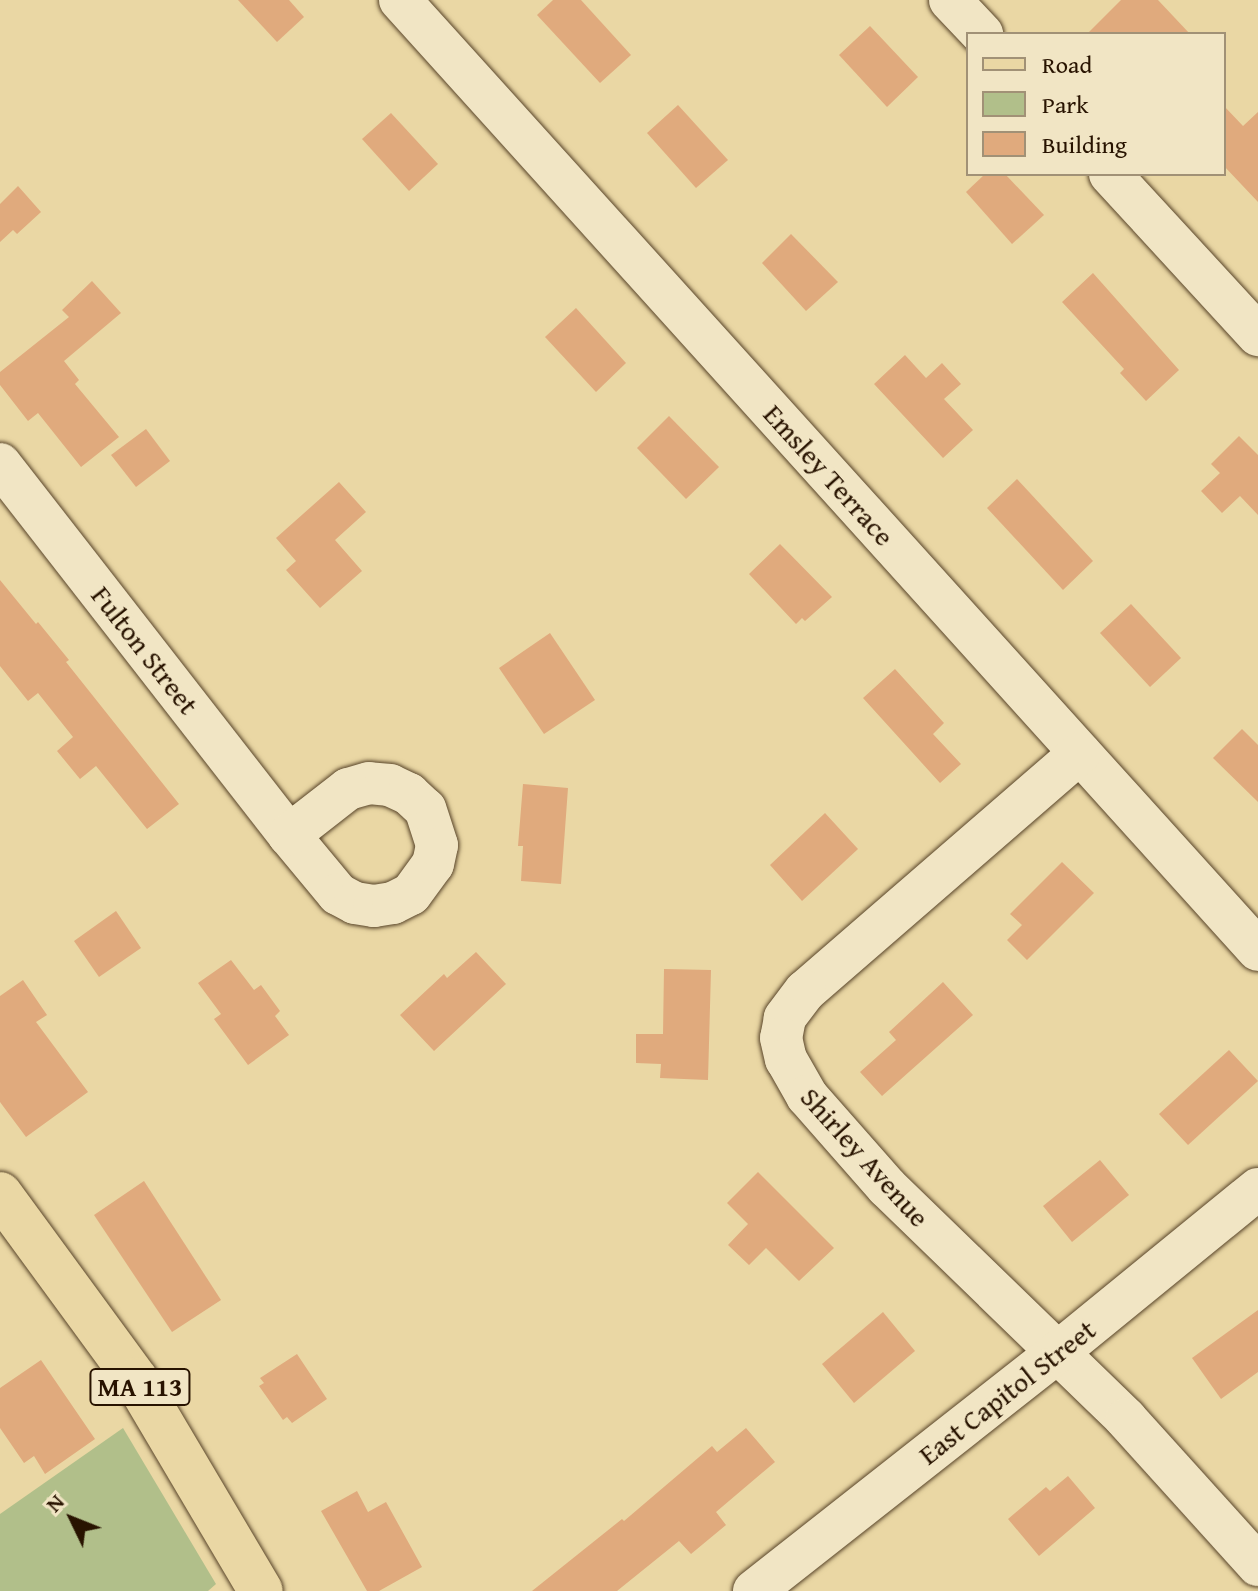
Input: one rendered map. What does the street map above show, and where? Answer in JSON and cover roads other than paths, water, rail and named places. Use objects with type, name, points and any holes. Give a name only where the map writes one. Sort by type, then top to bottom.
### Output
[{"type":"main road","name":"MA 113","points":[[0,1194],[136,1380],[261,1591]]},
{"type":"street","points":[[950,0],[980,32]]},
{"type":"street","name":"Emsley Terrace","points":[[416,5],[1258,950]]},
{"type":"street","points":[[1112,176],[1258,335]]},
{"type":"street","name":"Fulton Street","points":[[0,464],[289,835]]},
{"type":"street","name":"Shirley Avenue","points":[[1080,753],[805,991],[785,1018],[781,1038],[790,1068],[807,1096],[887,1187],[1126,1419],[1258,1565]]},
{"type":"street","name":"East Capitol Street","points":[[754,1591],[1058,1352],[1258,1189]]}]
